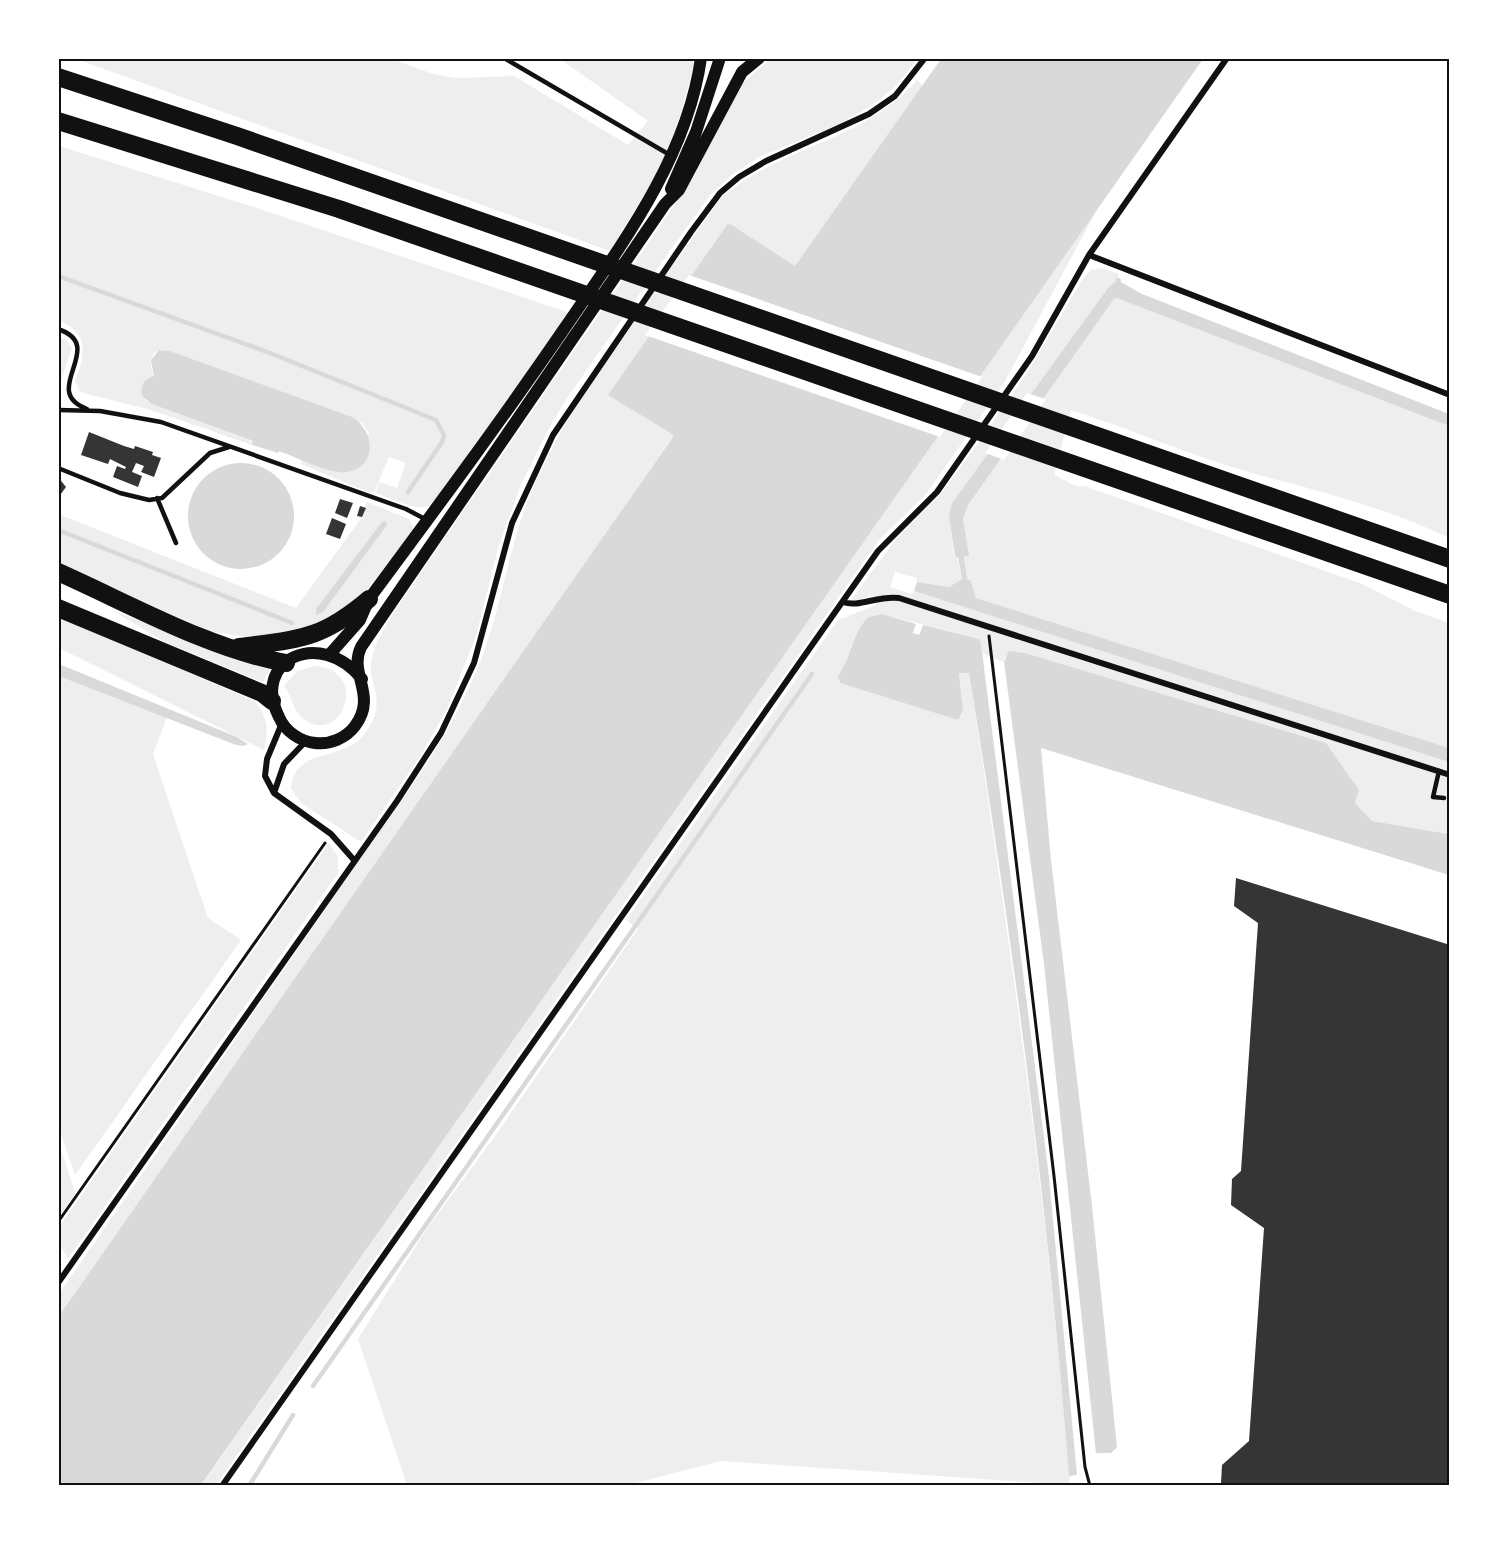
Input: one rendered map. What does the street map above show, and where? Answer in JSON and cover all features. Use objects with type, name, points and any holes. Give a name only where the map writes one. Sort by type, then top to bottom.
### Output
[{"type":"highway","points":[[58,77],[248,140],[1449,559]]},
{"type":"highway","points":[[58,121],[339,209],[1449,595]]},
{"type":"highway","points":[[58,572],[190,631],[234,648],[286,663]]},
{"type":"highway","points":[[234,648],[305,638],[331,628],[369,599]]},
{"type":"highway","points":[[58,608],[262,693],[272,701]]},
{"type":"main road","points":[[330,654],[360,620],[369,599],[479,452],[626,238],[671,155],[701,58]]},
{"type":"main road","points":[[665,204],[696,132],[720,58]]},
{"type":"main road","points":[[362,679],[346,662],[330,654],[307,653],[286,663],[273,682],[272,701],[282,723],[296,737],[306,741],[316,743],[337,740],[355,727],[365,706],[366,696],[362,679],[357,663],[361,647],[665,204],[679,190],[742,72],[759,58]]},
{"type":"street","points":[[58,1283],[397,801],[441,733],[474,663],[512,523],[554,435],[691,232],[720,193],[739,177],[869,114],[895,96],[924,58]]},
{"type":"street","points":[[222,1485],[878,551],[923,506],[947,477],[1032,356],[1089,255],[1227,58]]},
{"type":"street","points":[[1089,255],[1449,395]]},
{"type":"street","points":[[843,602],[849,604],[876,597],[899,598],[1449,775]]},
{"type":"street","points":[[282,723],[265,776],[274,793],[331,834],[354,860]]},
{"type":"street","points":[[274,793],[284,764],[306,741]]},
{"type":"lane","points":[[504,58],[684,161]]},
{"type":"lane","points":[[58,329],[68,332],[76,342],[79,353],[68,380],[71,399],[92,411]]},
{"type":"lane","points":[[59,410],[92,411],[161,422],[406,509],[427,521]]},
{"type":"lane","points":[[58,468],[120,493],[149,500],[157,498],[175,486],[210,453],[231,446]]},
{"type":"lane","points":[[157,498],[176,543]]},
{"type":"lane","points":[[1439,771],[1433,797],[1444,798]]},
{"type":"path","points":[[988,628],[1052,1164],[1085,1467],[1090,1485]]},
{"type":"path","points":[[58,1222],[319,853]]},
{"type":"shaded area","points":[[389,58],[433,74],[457,78],[514,76],[628,145],[648,121],[560,59],[696,58],[679,119],[663,163],[610,251],[76,59]]},
{"type":"shaded area","points":[[771,59],[917,59],[895,87],[871,106],[837,125],[759,157],[733,174],[710,195],[565,401],[520,487],[499,545],[476,636],[447,709],[421,755],[361,842],[301,803],[291,788],[295,775],[302,765],[357,742],[373,720],[377,700],[371,675],[372,657],[386,626],[693,178],[740,85]]},
{"type":"shaded area","points":[[941,59],[1203,59],[201,1485],[59,1486],[59,1316],[673,437],[672,434],[608,395],[727,225],[730,224],[795,266]]},
{"type":"shaded area","points":[[917,80],[923,86],[795,266],[791,265],[527,648],[59,1316],[59,1294],[444,736],[470,685],[490,635],[520,523],[537,479],[577,405],[623,335],[721,198],[769,166],[847,131],[872,117],[896,101]]},
{"type":"shaded area","points":[[59,146],[260,209],[570,313],[434,504],[412,506],[376,493],[379,482],[397,488],[406,463],[389,457],[374,492],[370,493],[301,464],[302,459],[335,471],[369,433],[362,423],[170,351],[159,350],[153,354],[151,368],[154,373],[143,397],[146,401],[254,442],[252,445],[151,410],[80,392],[75,381],[83,353],[80,338],[69,325],[59,320]]},
{"type":"shaded area","points":[[1099,206],[1004,383],[926,494],[880,539],[864,561],[216,1485],[201,1486]]},
{"type":"shaded area","points":[[1102,268],[1119,274],[1116,281],[1108,288],[955,499],[949,516],[954,557],[957,557],[962,579],[949,587],[917,582],[917,578],[895,572],[890,587],[912,594],[914,591],[1449,762],[1450,834],[1372,821],[1355,803],[1359,790],[1326,743],[1025,653],[1004,658],[1004,662],[983,654],[979,639],[882,614],[868,617],[858,631],[838,676],[840,683],[952,718],[961,716],[963,711],[959,672],[969,672],[1040,1180],[1070,1485],[721,1461],[628,1485],[407,1485],[358,1339],[426,1230],[493,1139],[638,929],[626,920],[838,620],[876,605],[873,595],[856,601],[852,599],[893,543],[943,491],[971,453],[1024,378],[1084,277],[1091,270]]},
{"type":"shaded area","points":[[1115,278],[1120,278],[1121,282],[1142,294],[1449,414],[1449,426],[1117,298],[1114,299],[968,505],[963,519],[969,556],[964,557],[967,579],[971,581],[976,598],[1449,748],[1449,762],[914,591],[917,582],[949,587],[962,579],[958,557],[955,557],[949,516],[952,503],[1108,288],[1116,281]]},
{"type":"shaded area","points":[[1118,298],[1449,426],[1449,538],[1401,517],[1227,465],[1071,410],[1054,475],[1078,487],[1084,486],[1362,584],[1415,611],[1449,623],[1449,748],[976,598],[971,581],[967,579],[964,557],[968,556],[963,519],[968,505],[1114,299]]},
{"type":"shaded area","points":[[59,337],[66,340],[72,348],[59,386]]},
{"type":"shaded area","points":[[159,350],[170,351],[352,417],[366,432],[370,449],[368,457],[356,469],[339,472],[279,451],[278,453],[252,445],[253,441],[152,404],[143,397],[142,387],[147,379],[154,376],[151,360]]},
{"type":"shaded area","points":[[241,463],[261,467],[278,479],[290,496],[294,516],[290,536],[278,553],[261,565],[241,569],[221,565],[204,553],[192,536],[188,516],[192,496],[204,479],[221,467]]},
{"type":"shaded area","points":[[367,502],[409,519],[414,530],[364,593],[346,610],[298,634],[248,637],[213,632],[59,566],[58,514],[296,608],[362,517]]},
{"type":"shaded area","points":[[386,521],[387,525],[323,612],[316,615],[316,609],[382,522]]},
{"type":"shaded area","points":[[113,611],[271,667],[263,682],[165,642]]},
{"type":"shaded area","points":[[882,614],[916,624],[913,633],[919,635],[923,625],[979,639],[981,644],[1049,1177],[1077,1475],[1069,1476],[1051,1274],[1028,1073],[969,673],[959,673],[963,711],[958,720],[840,683],[838,676],[863,624],[868,617]]},
{"type":"shaded area","points":[[59,617],[254,701],[265,718],[267,736],[264,750],[59,648]]},
{"type":"shaded area","points":[[1009,651],[1025,653],[1326,743],[1359,790],[1355,803],[1372,821],[1449,834],[1449,875],[1041,748],[1051,860],[1092,1206],[1117,1447],[1111,1453],[1096,1453],[1044,964],[1004,662]]},
{"type":"shaded area","points":[[59,664],[237,737],[248,744],[236,745],[59,676]]},
{"type":"shaded area","points":[[315,666],[332,671],[342,681],[346,693],[344,706],[338,716],[328,724],[316,725],[302,718],[284,686],[297,671]]},
{"type":"shaded area","points":[[58,675],[167,717],[153,754],[208,918],[241,940],[75,1175],[58,1126]]},
{"type":"shaded area","points":[[329,843],[338,857],[338,873],[68,1259],[59,1243],[59,1227]]},
{"type":"shaded area","points":[[59,1143],[75,1193],[58,1217]]},
{"type":"pier","points":[[689,275],[982,377],[940,437],[645,335]]},
{"type":"pier","points":[[1027,393],[1046,399],[1004,460],[985,453]]},
{"type":"building","points":[[89,432],[124,446],[134,449],[135,446],[153,452],[152,455],[161,458],[154,477],[141,472],[144,466],[136,463],[132,472],[142,476],[138,487],[113,477],[117,466],[125,469],[126,467],[110,459],[108,464],[81,455]]},
{"type":"building","points":[[58,477],[66,487],[58,498]]},
{"type":"building","points":[[340,499],[353,503],[347,518],[335,513]]},
{"type":"building","points":[[360,506],[366,508],[362,517],[357,516]]},
{"type":"building","points":[[332,518],[346,524],[340,539],[326,534]]},
{"type":"building","points":[[1236,878],[1450,945],[1450,1486],[1221,1483],[1222,1465],[1249,1441],[1264,1228],[1231,1205],[1232,1179],[1241,1171],[1258,923],[1234,906]]},
{"type":"waterway","points":[[58,276],[270,353],[436,420],[444,435],[442,442],[408,492]]},
{"type":"waterway","points":[[58,530],[292,623]]},
{"type":"waterway","points":[[313,1386],[812,674]]},
{"type":"waterway","points":[[249,1486],[293,1415]]}]
